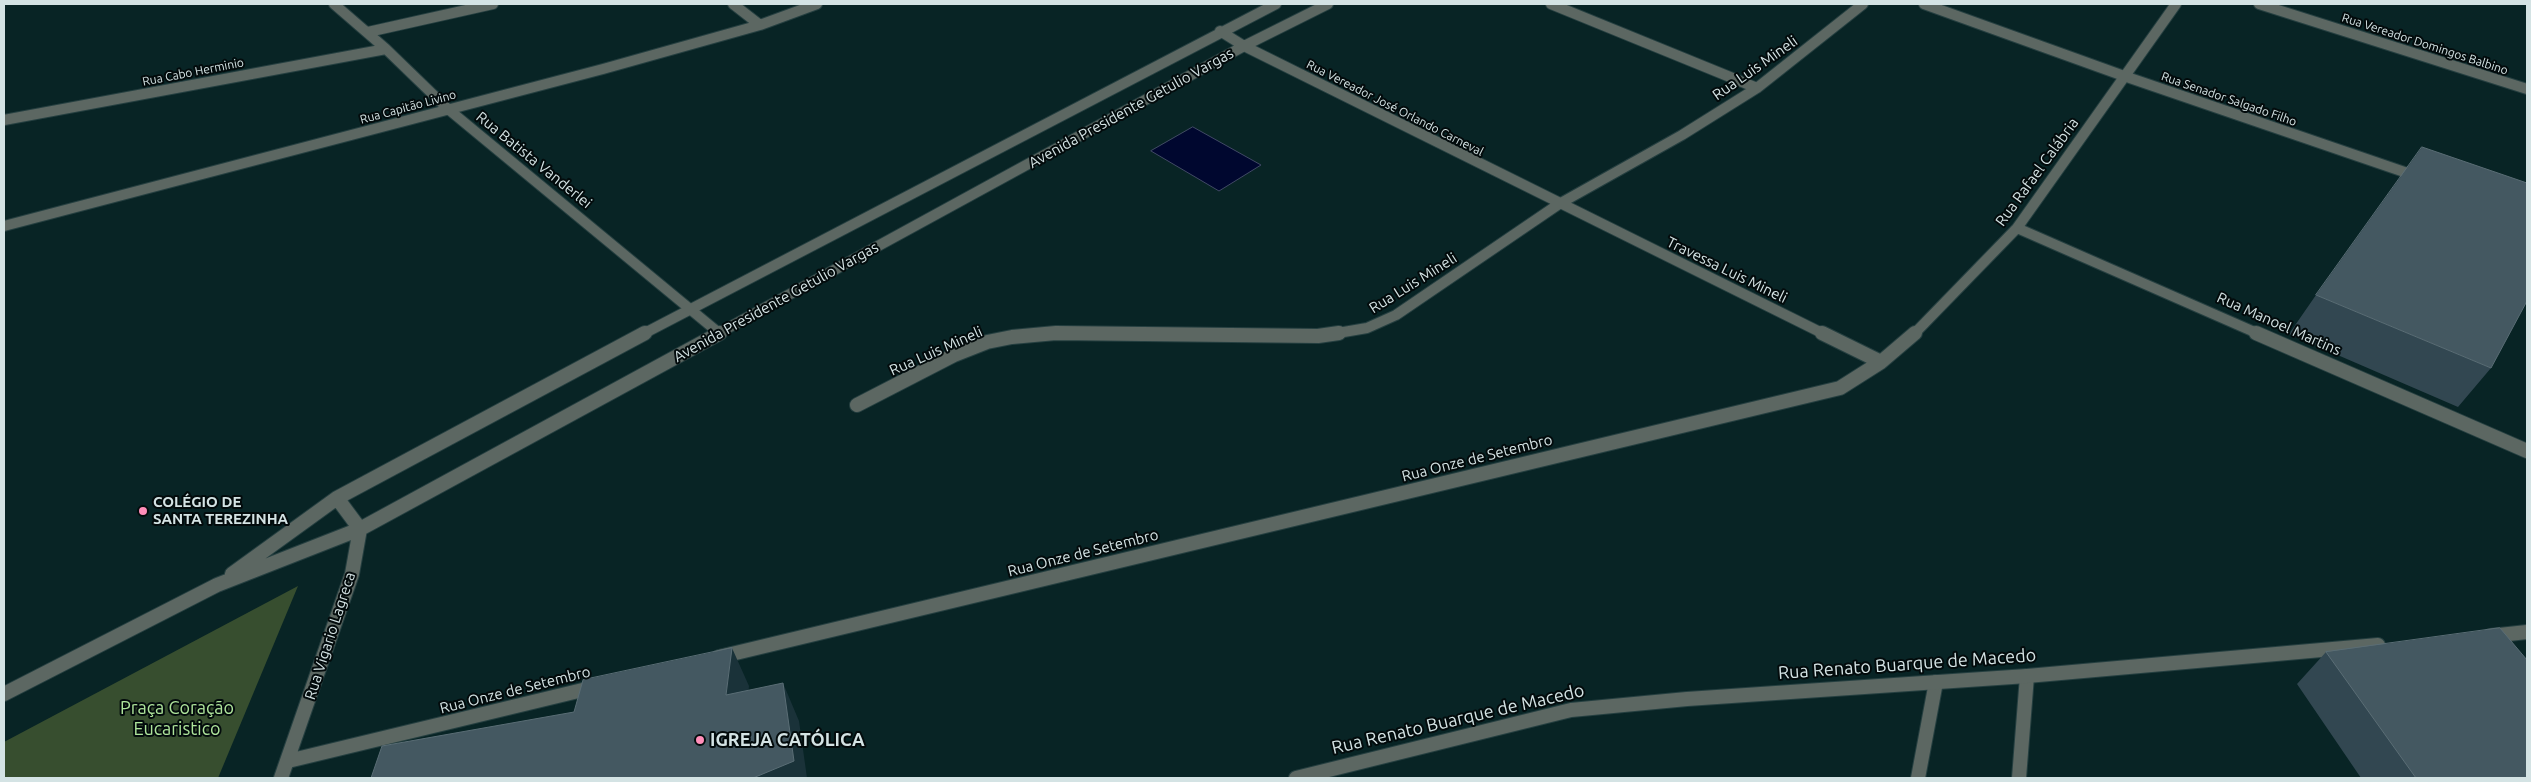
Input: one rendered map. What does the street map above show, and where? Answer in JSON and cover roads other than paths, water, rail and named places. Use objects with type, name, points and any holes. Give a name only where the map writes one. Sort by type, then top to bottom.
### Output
[{"type":"street","name":"Rua Batista Vanderlei","points":[[334,4],[368,32],[448,109],[719,333]]},
{"type":"street","points":[[368,32],[493,4]]},
{"type":"street","points":[[733,4],[760,25]]},
{"type":"street","name":"Rua Capitão Livino","points":[[4,226],[760,25],[817,4]]},
{"type":"street","name":"Avenida Presidente Getulio Vargas","points":[[217,585],[337,498],[690,308],[1220,31],[1276,4]]},
{"type":"street","name":"Avenida Presidente Getulio Vargas","points":[[4,694],[217,585],[360,529],[1244,46],[1328,4]]},
{"type":"street","points":[[1551,4],[1757,88]]},
{"type":"street","name":"Rua Luis Mineli","points":[[857,405],[963,352],[988,342],[1017,336],[1056,333],[1310,336],[1367,328],[1396,315],[1559,204],[1682,135],[1757,88],[1863,4]]},
{"type":"street","name":"Rua Senador Salgado Filho","points":[[1924,4],[2124,76],[2434,182]]},
{"type":"street","name":"Rua Rafael Calábria","points":[[1881,362],[1915,334],[2017,228],[2176,4]]},
{"type":"street","name":"Rua Vereador Domingos Balbino","points":[[2259,4],[2527,89]]},
{"type":"street","name":"Rua Vereador José Orlando Carneval","points":[[1220,31],[1244,46],[1559,204]]},
{"type":"street","name":"Rua Cabo Herminio","points":[[4,120],[386,49]]},
{"type":"street","name":"Travessa Luis Mineli","points":[[1559,204],[1881,362]]},
{"type":"street","name":"Rua Manoel Martins","points":[[2017,228],[2527,451]]},
{"type":"street","name":"Rua Onze de Setembro","points":[[705,661],[1840,388],[1881,362]]},
{"type":"street","points":[[337,498],[360,529]]},
{"type":"street","name":"Rua Vigario Lagreca","points":[[281,778],[352,574],[360,529]]},
{"type":"street","points":[[2478,637],[2527,632]]},
{"type":"street","name":"Rua Renato Buarque de Macedo","points":[[1296,778],[1571,710],[2027,676],[2390,644]]},
{"type":"street","points":[[2019,778],[2027,676]]},
{"type":"street","points":[[1918,778],[1936,682]]},
{"type":"street","name":"Rua Onze de Setembro","points":[[288,761],[608,684]]},
{"type":"water","points":[[1193,127],[1261,165],[1219,191],[1151,151]]},
{"type":"place","name":"COLÉGIO DE SANTA TEREZINHA","points":[[143,511]]},
{"type":"place","name":"IGREJA CATÓLICA","points":[[700,740]]},
{"type":"park label","name":"Praça Coração Eucaristico","points":[[177,718]]}]
